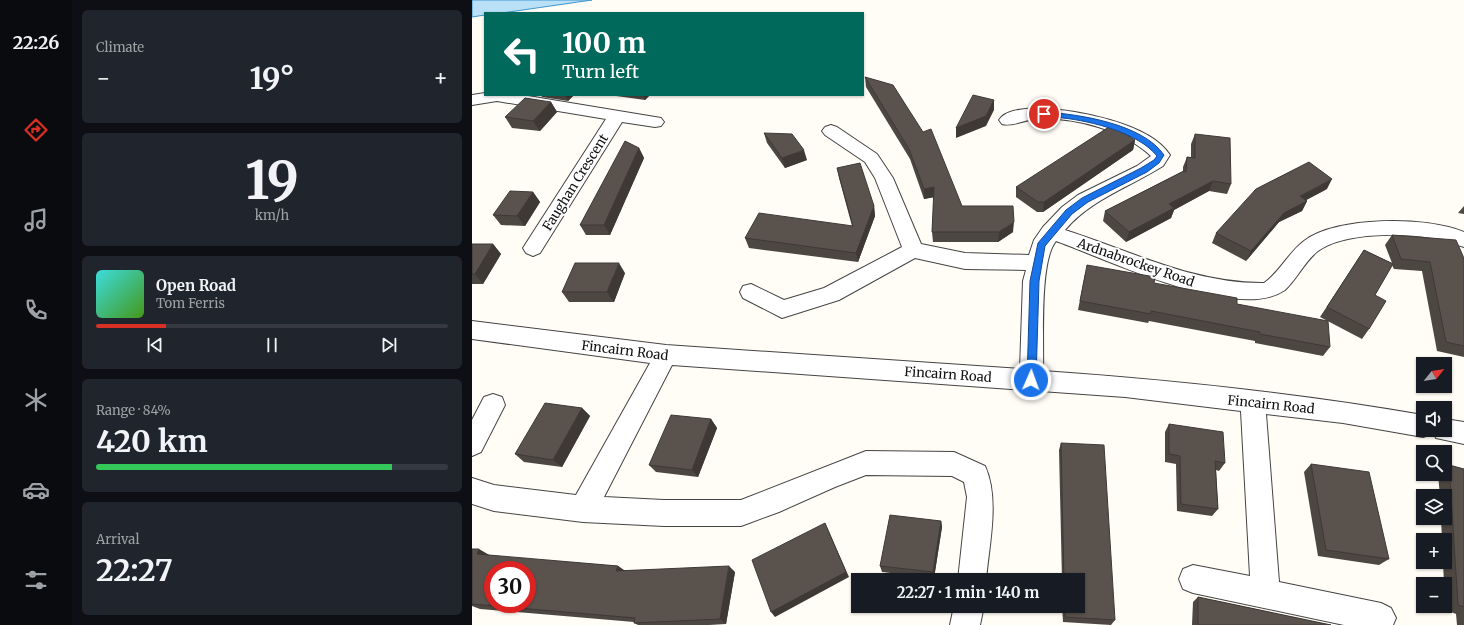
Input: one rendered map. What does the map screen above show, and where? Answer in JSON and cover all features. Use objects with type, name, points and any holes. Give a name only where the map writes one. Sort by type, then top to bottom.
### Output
[{"type":"street","name":"Faughan Crescent","points":[[472,100],[497,96],[655,122]]},
{"type":"street","points":[[1008,120],[1023,115],[1044,114],[1064,115],[1093,121],[1117,127],[1137,137],[1156,150],[1160,155],[1157,162],[1085,200],[1069,212],[1050,232],[1041,245],[1034,281],[1031,380]]},
{"type":"street","name":"Faughan Crescent","points":[[533,248],[617,116]]},
{"type":"street","points":[[831,131],[871,158],[884,178],[913,250]]},
{"type":"street","name":"Ardnabrockey Road","points":[[1050,232],[1184,281],[1246,291],[1266,291],[1278,284],[1312,245],[1339,235],[1362,230],[1390,228],[1426,230],[1464,240]]},
{"type":"street","points":[[751,292],[782,309],[804,304],[831,294],[913,250],[966,262],[1038,263]]},
{"type":"street","name":"Fincairn Road","points":[[472,330],[666,355],[1125,387],[1343,412],[1416,425]]},
{"type":"street","points":[[582,509],[666,355]]},
{"type":"street","points":[[1253,402],[1265,594]]},
{"type":"street","points":[[472,444],[493,405]]},
{"type":"street","points":[[1452,431],[1464,433]]},
{"type":"street","points":[[472,491],[494,498],[582,509],[664,513],[740,513],[770,504],[828,477],[866,464],[954,464],[976,475],[980,497],[973,573]]},
{"type":"street","points":[[1193,579],[1381,618]]},
{"type":"street","points":[[965,625],[968,613]]},
{"type":"water","points":[[472,0],[592,0],[509,12],[484,12],[484,15],[472,17]]},
{"type":"building","points":[[865,77],[893,85],[923,132],[931,129],[962,206],[1013,206],[1014,222],[999,232],[932,232],[934,187],[924,189],[909,149]]},
{"type":"building","points":[[973,95],[994,100],[986,116],[956,128]]},
{"type":"building","points":[[525,98],[551,102],[533,121],[505,117]]},
{"type":"building","points":[[1112,125],[1135,140],[1044,202],[1038,202],[1016,187]]},
{"type":"building","points":[[764,133],[792,134],[804,150],[782,158]]},
{"type":"building","points":[[1195,134],[1230,138],[1231,184],[1213,181],[1169,204],[1174,208],[1129,232],[1105,211],[1184,171],[1186,172],[1187,157],[1195,158]]},
{"type":"building","points":[[625,141],[639,148],[604,225],[580,225]]},
{"type":"building","points":[[1309,162],[1332,179],[1300,196],[1307,201],[1284,213],[1251,251],[1216,233],[1256,189]]},
{"type":"building","points":[[860,163],[874,206],[856,253],[745,238],[759,213],[853,226],[837,168]]},
{"type":"building","points":[[510,191],[533,192],[517,216],[493,215]]},
{"type":"building","points":[[1392,235],[1456,240],[1464,260],[1464,346],[1446,342],[1430,262],[1401,259]]},
{"type":"building","points":[[472,244],[493,244],[475,274],[472,274]]},
{"type":"building","points":[[1364,250],[1393,264],[1375,295],[1386,301],[1369,329],[1327,307]]},
{"type":"building","points":[[575,263],[619,263],[607,292],[562,292]]},
{"type":"building","points":[[1087,265],[1155,277],[1154,283],[1237,298],[1237,304],[1328,321],[1330,347],[1151,311],[1151,314],[1080,301]]},
{"type":"building","points":[[545,403],[582,408],[553,460],[515,454]]},
{"type":"building","points":[[671,415],[711,419],[692,470],[649,465]]},
{"type":"building","points":[[1169,424],[1223,432],[1225,463],[1215,461],[1218,509],[1181,504],[1180,456],[1169,454]]},
{"type":"building","points":[[1061,443],[1104,445],[1115,620],[1065,617],[1065,613],[1085,613],[1085,573],[1064,573]]},
{"type":"building","points":[[1311,464],[1369,472],[1389,559],[1326,550]]},
{"type":"building","points":[[1452,466],[1464,469],[1464,607],[1458,605],[1452,489],[1451,489]]},
{"type":"building","points":[[890,515],[941,521],[933,572],[880,566]]},
{"type":"building","points":[[825,523],[846,572],[771,612],[752,560]]},
{"type":"building","points":[[472,549],[479,549],[477,554],[618,566],[616,571],[729,566],[720,619],[634,623],[635,618],[536,609],[536,561],[484,561],[484,605],[472,604]]},
{"type":"building","points":[[1198,597],[1331,625],[1198,625]]},
{"type":"route","points":[[1031,380],[1034,281],[1041,245],[1050,232],[1069,212],[1085,200],[1131,178],[1157,162],[1160,155],[1156,150],[1137,137],[1117,127],[1064,115],[1044,114]]}]
